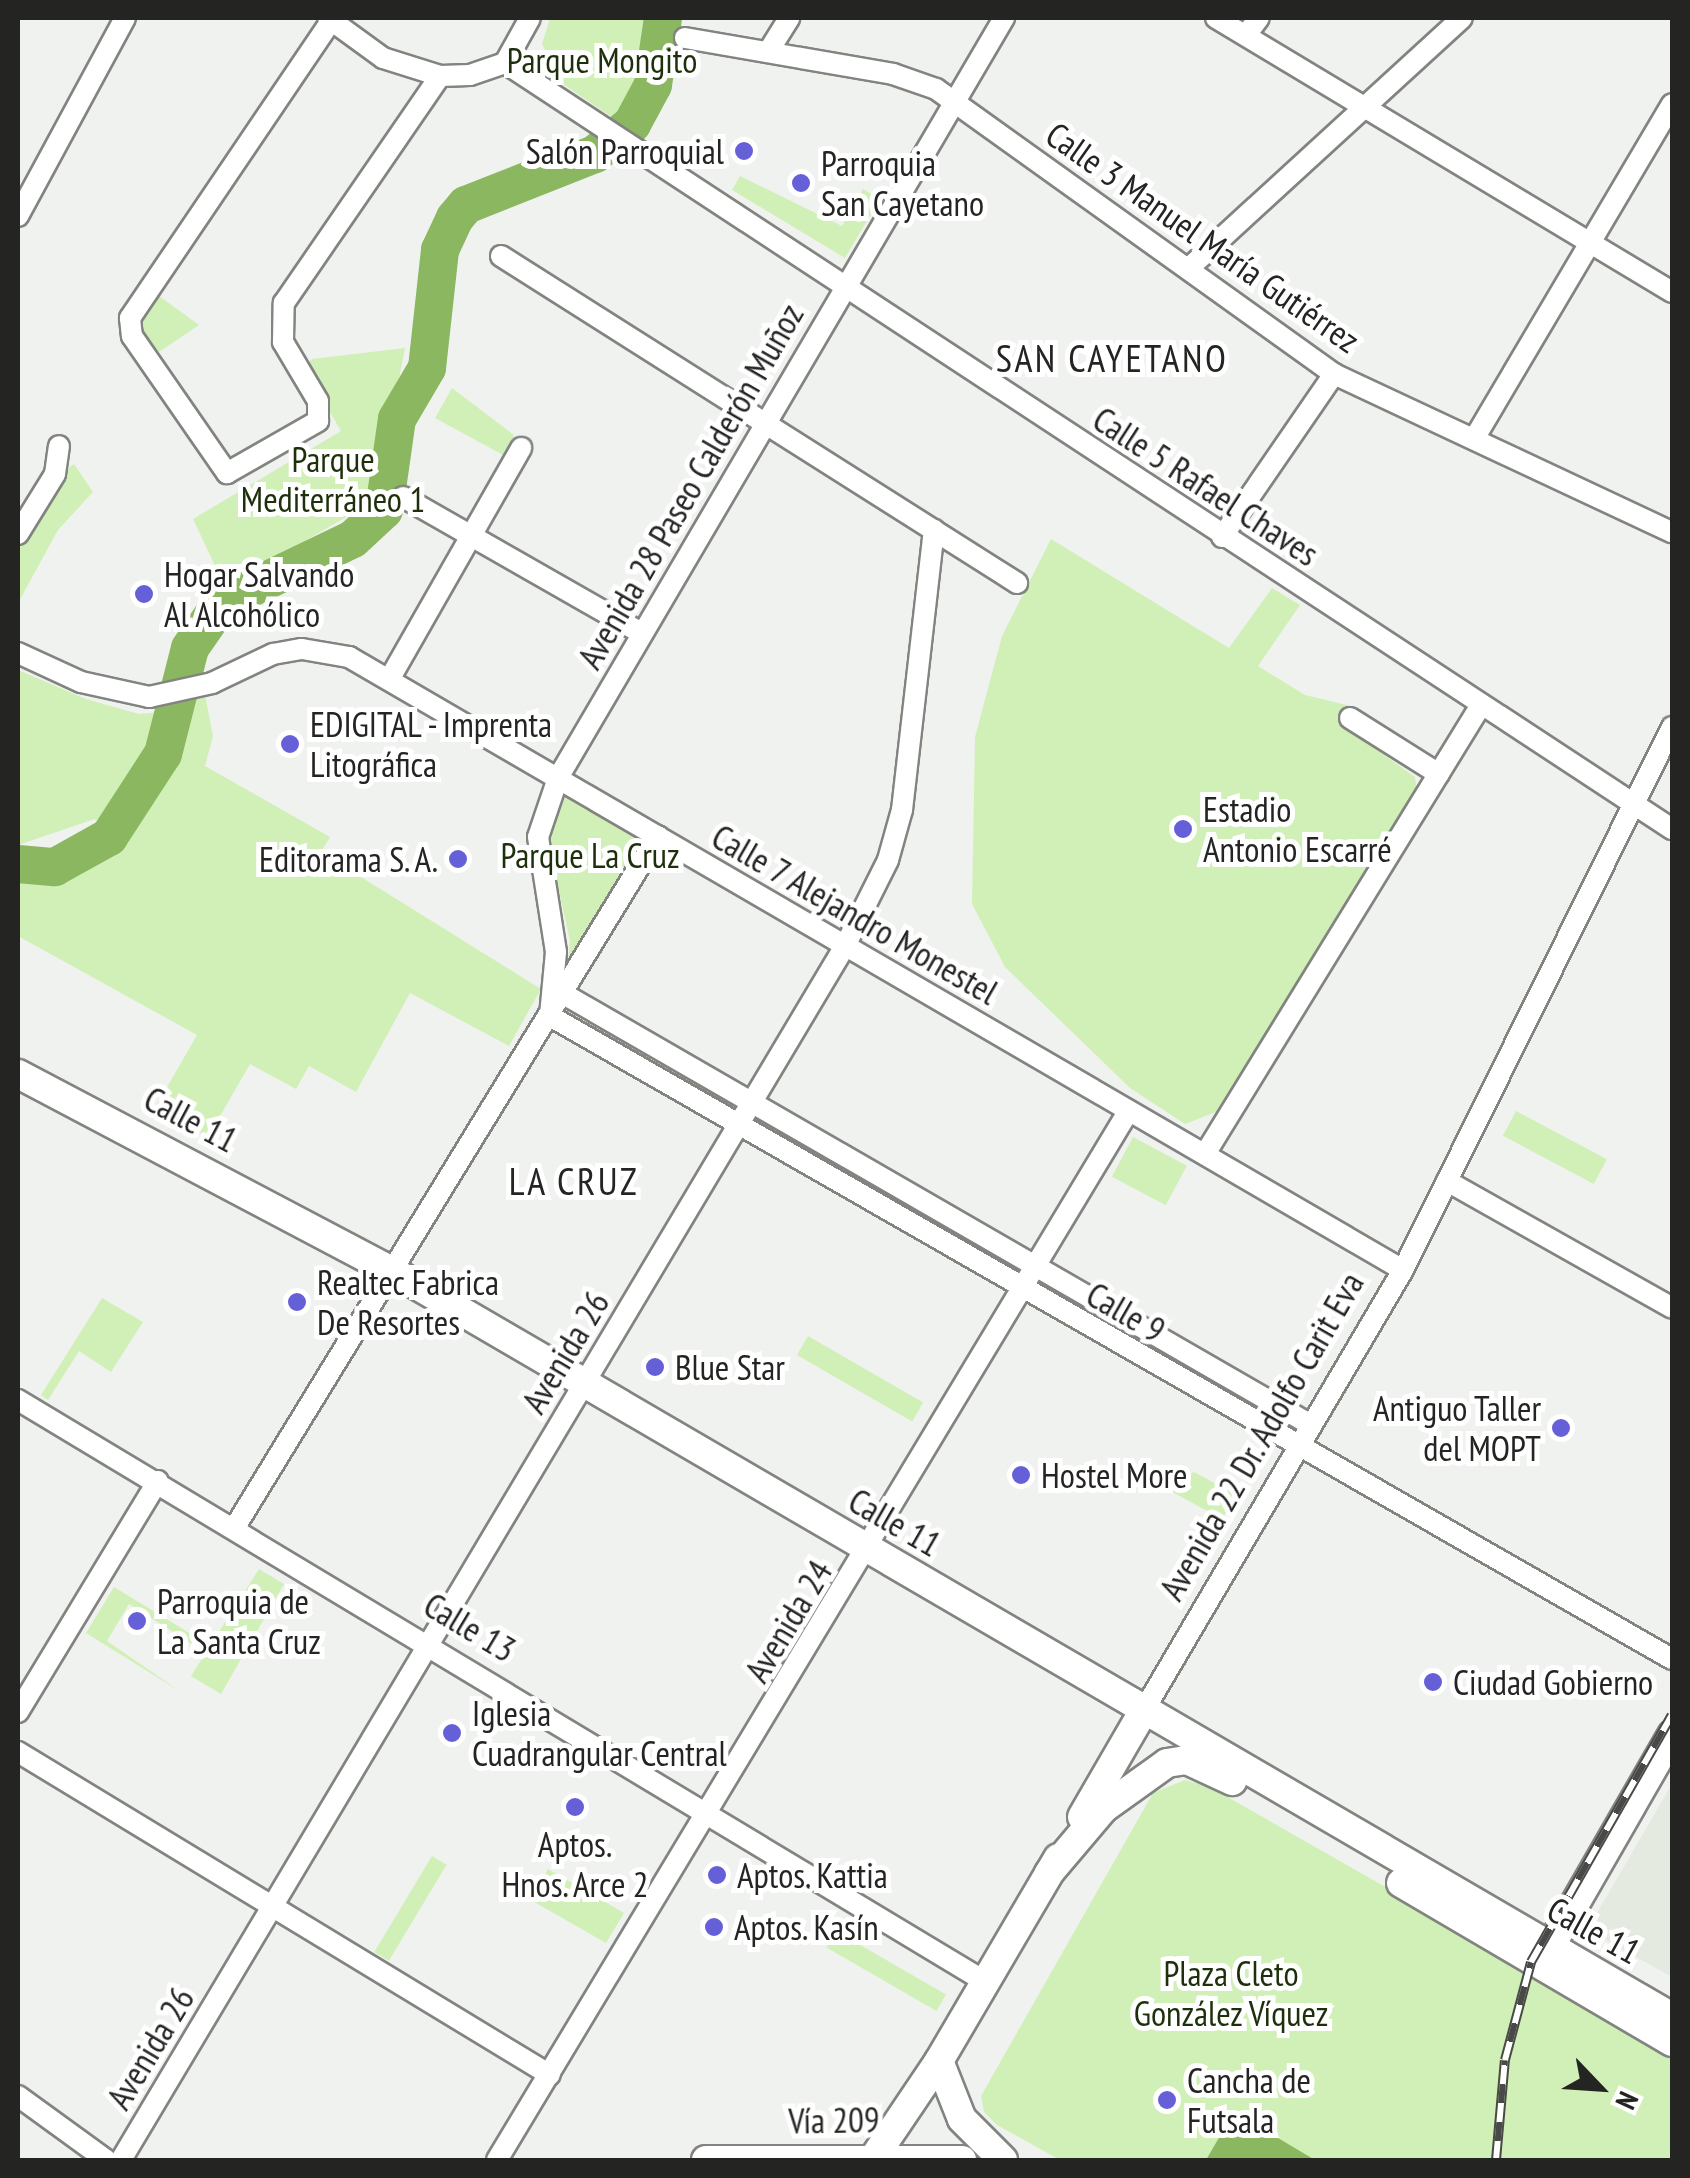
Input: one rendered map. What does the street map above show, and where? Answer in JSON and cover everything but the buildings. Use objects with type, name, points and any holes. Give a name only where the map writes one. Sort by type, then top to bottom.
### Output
[{"type":"main road","name":"Calle 11","points":[[18,1057],[76,1100]]},
{"type":"main road","name":"Calle 11","points":[[18,1074],[76,1100],[394,1272],[1201,1742],[1672,2042]]},
{"type":"main road","name":"Avenida 22 Dr. Adolfo Carit Eva","points":[[874,2158],[939,2061],[1144,1710]]},
{"type":"main road","points":[[1544,1958],[1672,1736]]},
{"type":"main road","points":[[1103,1809],[1142,1758],[1158,1748],[1201,1742]]},
{"type":"main road","name":"Calle 11","points":[[1049,1873],[1103,1809],[1167,1762],[1206,1765],[1544,1958],[1672,2017]]},
{"type":"main road","points":[[939,2061],[962,2118],[1003,2160]]},
{"type":"main road","name":"Vía 209","points":[[706,2160],[962,2160]]},
{"type":"street","points":[[18,216],[124,18]]},
{"type":"street","points":[[440,76],[284,304],[279,322],[321,412],[270,452],[227,473],[132,336],[130,318],[330,19],[383,58],[440,76],[470,76],[505,63],[530,18]]},
{"type":"street","points":[[768,52],[789,18]]},
{"type":"street","name":"Avenida 28 Paseo Calderón Muñoz","points":[[559,991],[555,934],[538,837],[558,778],[762,424],[1004,18]]},
{"type":"street","points":[[1216,18],[1672,292]]},
{"type":"street","points":[[1246,35],[1260,18]]},
{"type":"street","points":[[1189,268],[1462,18]]},
{"type":"street","name":"Calle 3 Manuel María Gutiérrez","points":[[686,38],[893,74],[955,100],[1334,374],[1672,532]]},
{"type":"street","name":"Calle 5 Rafael Chaves","points":[[505,63],[1672,830]]},
{"type":"street","points":[[1474,439],[1672,104]]},
{"type":"street","points":[[501,256],[1017,582]]},
{"type":"street","points":[[1222,536],[1334,374]]},
{"type":"street","points":[[18,534],[55,474],[59,446]]},
{"type":"street","points":[[390,678],[521,448]]},
{"type":"street","points":[[404,497],[642,633]]},
{"type":"street","name":"Avenida 26","points":[[121,2160],[845,946],[888,860],[902,810],[934,530]]},
{"type":"street","name":"Calle 7 Alejandro Monestel","points":[[18,653],[82,682],[148,697],[212,683],[273,654],[302,649],[349,657],[1403,1270]]},
{"type":"street","points":[[1206,1154],[1481,705]]},
{"type":"street","points":[[1350,718],[1439,774]]},
{"type":"street","name":"Avenida 22 Dr. Adolfo Carit Eva","points":[[1144,1710],[1403,1270],[1672,726]]},
{"type":"street","name":"Avenida 28 Paseo Calderón Muñoz","points":[[234,1527],[550,1016],[559,991],[658,836]]},
{"type":"street","name":"Calle 9","points":[[559,991],[1311,1425]]},
{"type":"street","name":"Calle 9","points":[[550,1016],[1023,1291],[1672,1659]]},
{"type":"street","name":"Avenida 24","points":[[498,2160],[870,1550],[1128,1112]]},
{"type":"street","points":[[1447,1181],[1672,1308]]},
{"type":"street","name":"Calle 13","points":[[18,1400],[986,1982]]},
{"type":"street","points":[[18,1712],[158,1481]]},
{"type":"street","points":[[18,1752],[550,2075]]},
{"type":"street","points":[[18,2096],[106,2160]]},
{"type":"shaded area","points":[[1672,1784],[1672,1977],[1587,1930]]},
{"type":"shaded area","points":[[1234,2112],[1315,2160],[1206,2160]]},
{"type":"green space","name":"Parque Mongito","points":[[550,18],[655,18],[645,84],[622,124],[560,82],[542,44]]},
{"type":"green space","points":[[740,176],[842,226],[847,217],[860,223],[870,205],[858,197],[863,189],[880,199],[845,258],[732,190]]},
{"type":"green space","points":[[155,293],[199,325],[159,352],[142,331],[141,312]]},
{"type":"green space","name":"Parque Mediterráneo 1","points":[[405,348],[379,481],[362,508],[225,587],[193,519],[341,431],[304,368],[312,359]]},
{"type":"green space","points":[[452,388],[514,435],[503,455],[435,418]]},
{"type":"green space","points":[[74,464],[93,492],[58,530],[18,603],[18,539],[57,477]]},
{"type":"green space","name":"Estadio Antonio Escarré","points":[[1051,539],[1229,648],[1272,588],[1300,605],[1258,666],[1305,695],[1355,707],[1345,727],[1415,777],[1417,793],[1407,813],[1216,1112],[1185,1124],[1130,1088],[1005,967],[972,904],[975,737],[1002,636]]},
{"type":"green space","points":[[18,670],[86,699],[139,714],[161,712],[153,752],[169,761],[182,702],[205,695],[213,736],[205,766],[330,837],[321,852],[541,989],[509,1046],[410,993],[356,1092],[309,1066],[296,1089],[250,1064],[208,1137],[155,1108],[197,1035],[18,936],[18,883],[80,875],[123,835],[95,819],[18,845]]},
{"type":"green space","name":"Parque La Cruz","points":[[566,794],[644,842],[567,973],[570,941],[548,841]]},
{"type":"green space","points":[[1516,1111],[1607,1159],[1594,1184],[1503,1136]]},
{"type":"green space","points":[[1133,1137],[1187,1166],[1166,1205],[1112,1177]]},
{"type":"green space","points":[[102,1298],[143,1322],[111,1372],[79,1351],[48,1400],[41,1395]]},
{"type":"green space","points":[[808,1336],[923,1402],[912,1422],[797,1355]]},
{"type":"green space","points":[[1194,1472],[1237,1495],[1222,1519],[1163,1487]]},
{"type":"green space","points":[[259,1569],[284,1584],[221,1694],[191,1676]]},
{"type":"green space","points":[[114,1587],[196,1637],[192,1644],[129,1604],[107,1641],[181,1692],[86,1633]]},
{"type":"green space","name":"Plaza Cleto González Víquez","points":[[1185,1780],[1210,1787],[1672,2050],[1672,2160],[1060,2160],[997,2125],[984,2112],[981,2096],[1153,1793]]},
{"type":"green space","points":[[432,1856],[447,1865],[389,1961],[374,1952]]},
{"type":"green space","points":[[548,1869],[624,1913],[606,1943],[508,1887],[515,1876],[536,1889]]},
{"type":"green space","points":[[836,1931],[946,1994],[936,2011],[827,1947]]},
{"type":"waterway","points":[[18,864],[55,867],[109,837],[163,754],[190,648],[222,602],[353,539],[384,510],[397,419],[427,368],[440,250],[455,218],[466,205],[595,154],[632,124],[653,85],[663,18]]},
{"type":"railway","points":[[1496,2160],[1505,2060],[1531,1962],[1672,1715]]},
{"type":"place","name":"Salón Parroquial","points":[[744,151]]},
{"type":"place","name":"Parroquia San Cayetano","points":[[801,183]]},
{"type":"place","name":"Hogar Salvando Al Alcohólico","points":[[144,594]]},
{"type":"place","name":"EDIGITAL - Imprenta Litográfica","points":[[290,744]]},
{"type":"place","name":"Estadio Antonio Escarré","points":[[1183,829]]},
{"type":"place","name":"Editorama S. A.","points":[[458,859]]},
{"type":"place","name":"Realtec Fabrica De Resortes","points":[[297,1302]]},
{"type":"place","name":"Blue Star","points":[[655,1367]]},
{"type":"place","name":"Antiguo Taller del MOPT","points":[[1561,1428]]},
{"type":"place","name":"Hostel More","points":[[1021,1475]]},
{"type":"place","name":"Parroquia de La Santa Cruz","points":[[137,1621]]},
{"type":"place","name":"Ciudad Gobierno","points":[[1433,1682]]},
{"type":"place","name":"Iglesia Cuadrangular Central","points":[[452,1733]]},
{"type":"place","name":"Aptos. Hnos. Arce 2","points":[[575,1807]]},
{"type":"place","name":"Aptos. Kattia","points":[[717,1875]]},
{"type":"place","name":"Aptos. Kasín","points":[[714,1927]]},
{"type":"place","name":"Cancha de Futsala","points":[[1167,2100]]},
{"type":"district","name":"SAN CAYETANO","points":[[1112,358]]},
{"type":"district","name":"LA CRUZ","points":[[574,1181]]}]
